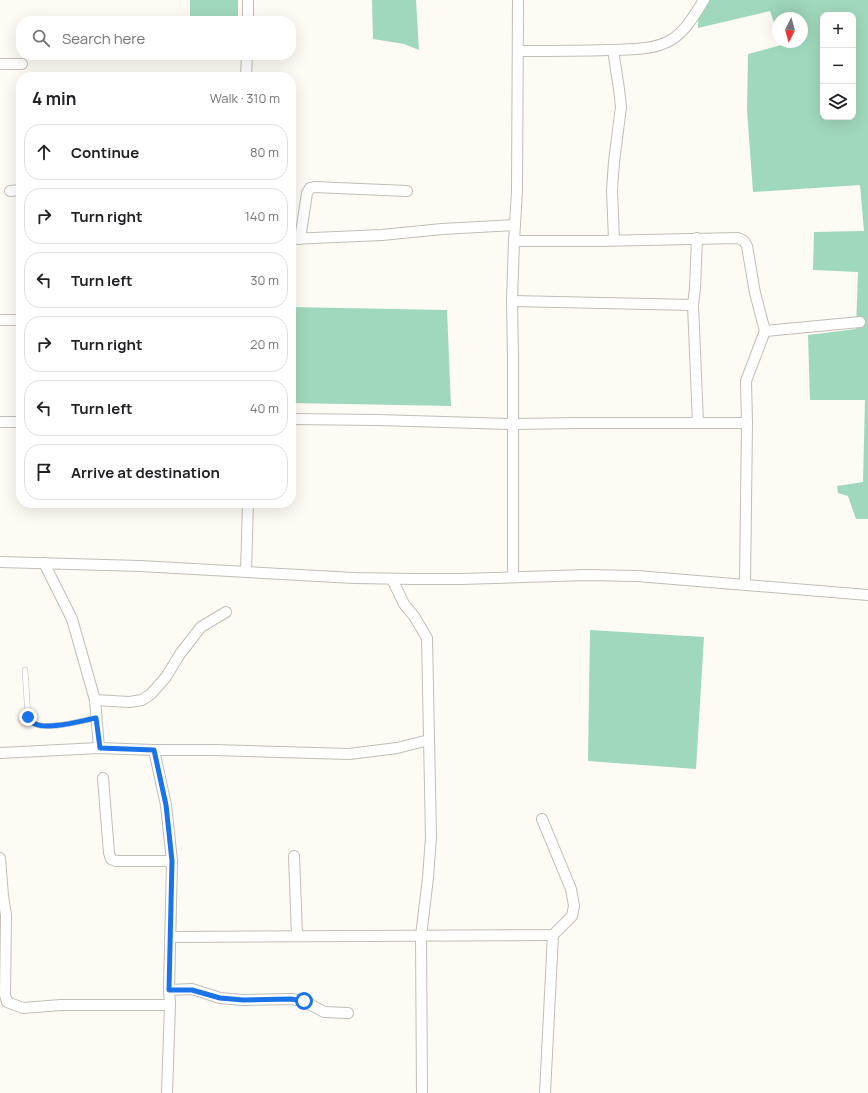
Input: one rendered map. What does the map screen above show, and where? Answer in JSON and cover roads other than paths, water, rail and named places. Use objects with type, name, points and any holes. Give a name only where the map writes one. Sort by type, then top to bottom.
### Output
[{"type":"street","points":[[248,0],[248,16]]},
{"type":"street","points":[[513,577],[512,301],[517,191],[518,0]]},
{"type":"street","points":[[518,51],[577,52],[640,49],[658,46],[672,39],[683,30],[704,0]]},
{"type":"street","points":[[613,50],[619,89],[620,107],[613,176],[614,240]]},
{"type":"street","points":[[246,72],[247,60]]},
{"type":"street","points":[[0,64],[22,64]]},
{"type":"street","points":[[407,191],[310,188],[307,193],[296,239],[382,236],[442,229],[515,225]]},
{"type":"street","points":[[10,191],[16,190]]},
{"type":"street","points":[[697,238],[696,288],[693,305],[698,423]]},
{"type":"street","points":[[514,241],[697,238],[738,238],[744,241],[747,246],[755,292],[765,331],[746,381],[745,393],[747,424],[745,584]]},
{"type":"street","points":[[512,301],[693,305]]},
{"type":"street","points":[[0,320],[16,320]]},
{"type":"street","points":[[765,331],[860,322]]},
{"type":"street","points":[[296,419],[513,424],[747,424]]},
{"type":"street","points":[[0,422],[16,422]]},
{"type":"street","points":[[246,571],[248,508]]},
{"type":"street","points":[[0,562],[140,566],[392,579],[462,580],[586,575],[637,576],[868,595]]},
{"type":"street","points":[[44,563],[72,619],[95,700],[100,748]]},
{"type":"street","points":[[392,579],[404,604],[414,616],[427,638],[431,837],[421,936],[422,1093]]},
{"type":"street","points":[[95,700],[129,702],[142,700],[151,694],[166,677],[180,654],[201,627],[226,612]]},
{"type":"street","points":[[0,753],[100,748],[349,754],[397,748],[429,740]]},
{"type":"street","points":[[154,750],[166,805],[172,861],[167,1093]]},
{"type":"street","points":[[103,778],[108,853],[111,858],[116,860],[172,861]]},
{"type":"street","points":[[170,936],[552,935],[572,916],[574,906],[571,889],[542,819]]},
{"type":"street","points":[[294,856],[297,936]]},
{"type":"street","points":[[0,858],[1,896],[6,915],[4,994],[7,1002],[23,1008],[61,1005],[170,1005]]},
{"type":"street","points":[[545,1093],[552,935]]},
{"type":"street","points":[[169,990],[192,990],[220,998],[243,1000],[291,999],[304,1001],[324,1012],[348,1013]]},
{"type":"lane","points":[[25,670],[28,717],[33,723],[41,726],[56,725],[96,718]]}]
